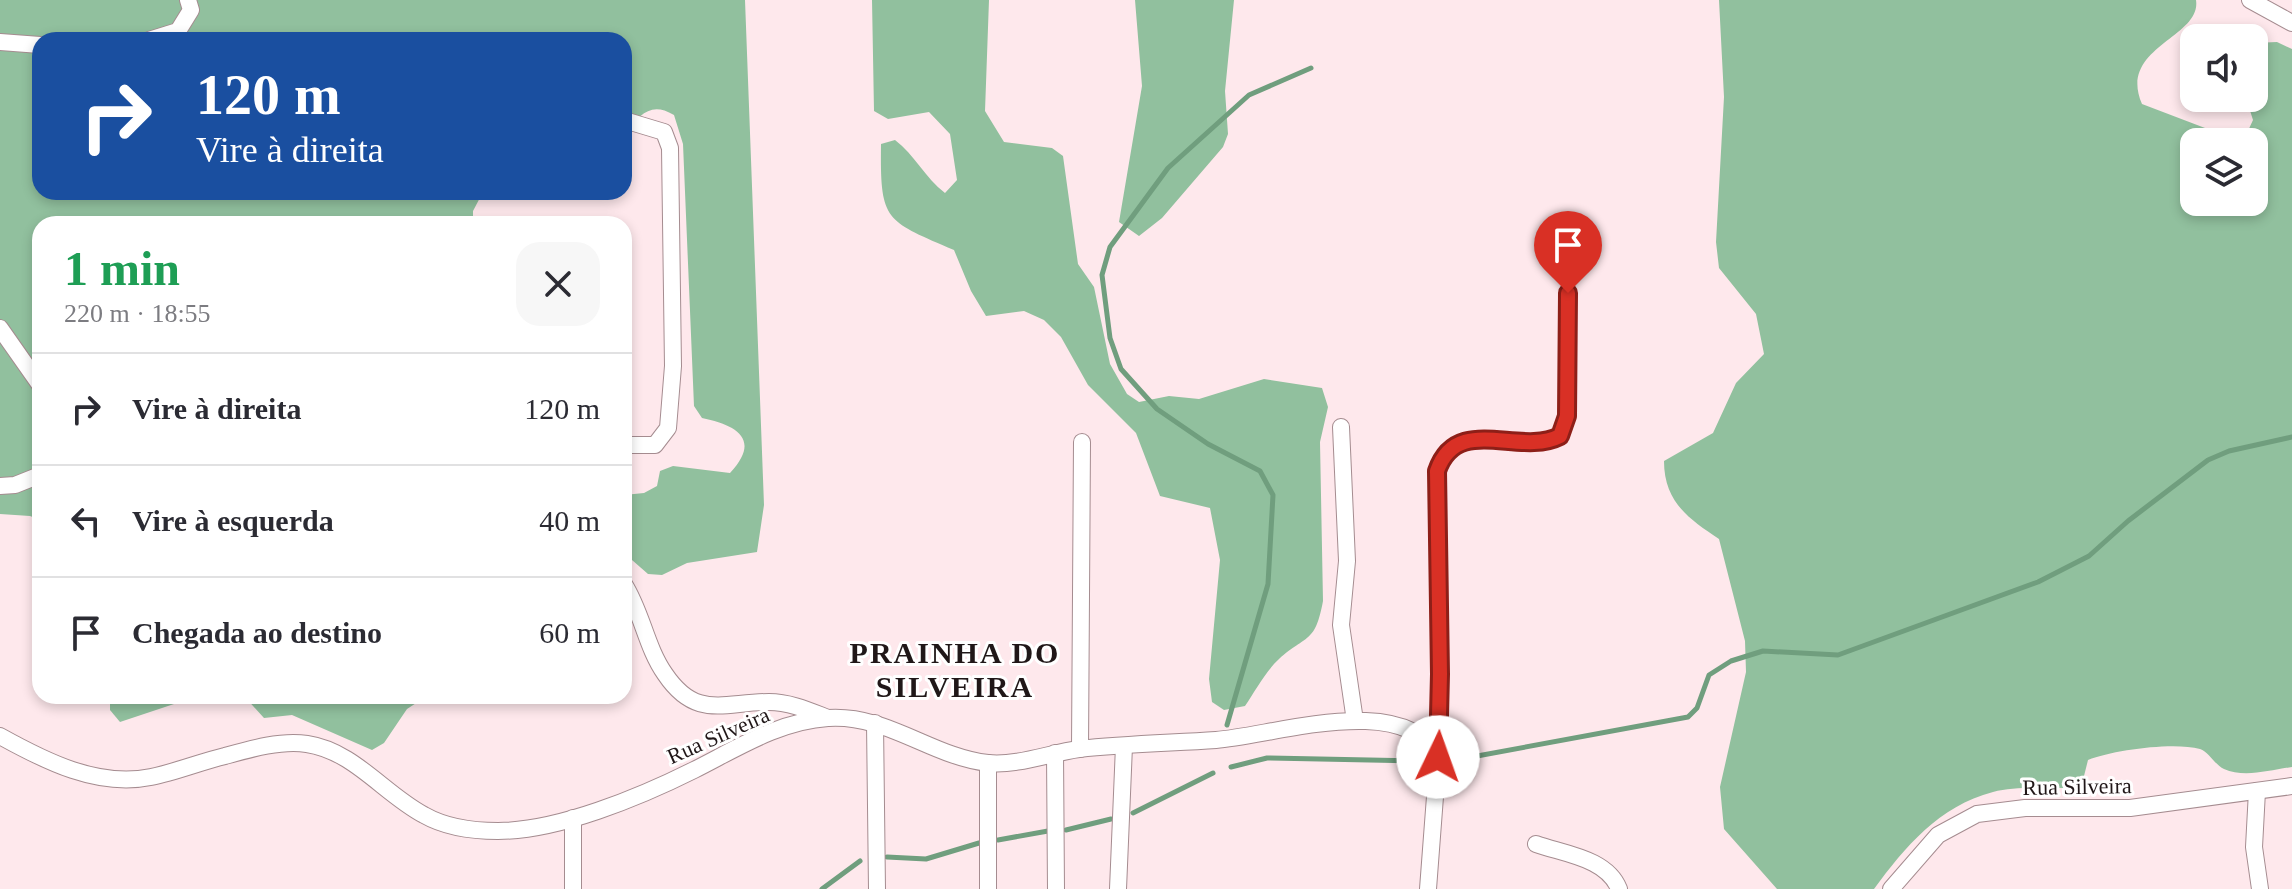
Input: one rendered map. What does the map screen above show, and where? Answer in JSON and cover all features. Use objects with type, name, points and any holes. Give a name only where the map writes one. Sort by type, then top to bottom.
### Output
[{"type":"street","points":[[175,32],[191,10],[188,0]]},
{"type":"street","points":[[2250,0],[2292,23]]},
{"type":"street","points":[[0,42],[32,44]]},
{"type":"street","points":[[632,122],[664,132],[670,148],[673,366],[670,414],[663,439],[655,445],[632,445]]},
{"type":"street","points":[[1428,889],[1438,757],[1440,674],[1437,471],[1442,455],[1454,444],[1484,439],[1545,443],[1560,436],[1567,416],[1568,293]]},
{"type":"street","points":[[0,328],[32,374]]},
{"type":"street","points":[[1341,427],[1347,561],[1341,625],[1355,721]]},
{"type":"street","points":[[1080,749],[1082,442]]},
{"type":"street","points":[[0,486],[15,485],[32,478]]},
{"type":"street","points":[[632,602],[663,672],[689,700],[707,707],[772,702],[805,708],[828,718]]},
{"type":"street","name":"Rua Silveira","points":[[0,736],[83,774],[130,779],[150,778],[246,750],[307,744],[351,762],[415,810],[444,824],[499,831],[573,818],[689,773],[778,730],[828,718],[875,723],[944,753],[988,763],[1080,749],[1229,739],[1317,723],[1355,721],[1408,728],[1432,745],[1438,757]]},
{"type":"street","points":[[875,723],[877,889]]},
{"type":"street","points":[[1118,889],[1124,746]]},
{"type":"street","points":[[1055,753],[1056,889]]},
{"type":"street","points":[[988,763],[988,889]]},
{"type":"street","name":"Rua Silveira","points":[[1891,889],[1938,835],[1977,814],[2025,808],[2130,808],[2292,786]]},
{"type":"street","points":[[2257,791],[2254,847],[2260,889]]},
{"type":"street","points":[[573,818],[573,889]]},
{"type":"street","points":[[1536,844],[1599,865],[1614,876],[1619,889]]},
{"type":"green space","points":[[0,0],[745,0],[764,505],[757,552],[687,563],[662,575],[648,574],[632,560],[632,494],[644,493],[657,486],[660,471],[673,466],[730,473],[744,451],[744,443],[741,435],[734,430],[702,418],[694,406],[683,144],[674,115],[666,111],[646,112],[632,125],[632,32],[32,32],[32,200],[479,200],[473,216],[32,216],[32,517],[0,514]]},
{"type":"green space","points":[[872,0],[989,0],[985,111],[1004,142],[1052,148],[1063,156],[1078,264],[1094,287],[1110,364],[1127,394],[1139,402],[1169,396],[1199,399],[1264,379],[1322,388],[1328,407],[1320,442],[1323,601],[1320,615],[1313,632],[1274,664],[1245,706],[1224,710],[1212,702],[1209,679],[1220,560],[1210,508],[1160,496],[1136,433],[1088,385],[1061,337],[1044,320],[1024,311],[986,316],[971,291],[954,250],[900,224],[885,204],[881,144],[895,140],[945,193],[957,180],[950,134],[929,112],[888,119],[874,111]]},
{"type":"green space","points":[[1135,0],[1234,0],[1225,91],[1228,134],[1223,147],[1162,218],[1139,236],[1119,222],[1142,86]]},
{"type":"green space","points":[[1719,0],[2196,0],[2194,13],[2187,24],[2180,24],[2180,30],[2150,56],[2141,69],[2137,85],[2142,104],[2205,128],[2180,128],[2180,216],[2268,216],[2268,128],[2249,128],[2253,120],[2250,112],[2268,112],[2268,42],[2277,42],[2292,49],[2292,767],[2232,772],[2200,749],[2175,746],[2099,756],[2088,760],[2081,788],[2003,790],[1956,807],[1911,844],[1874,889],[1777,889],[1724,829],[1720,787],[1746,672],[1745,641],[1719,539],[1680,508],[1668,488],[1665,475],[1664,461],[1713,433],[1736,383],[1764,354],[1756,314],[1719,268],[1716,242],[1724,97]]},
{"type":"green space","points":[[110,704],[174,704],[120,722],[110,710]]},
{"type":"green space","points":[[251,704],[415,704],[407,709],[384,743],[372,750],[292,715],[264,718]]},
{"type":"waterway","points":[[1227,725],[1268,584],[1273,495],[1260,471],[1208,444],[1157,409],[1121,369],[1110,338],[1102,275],[1110,247],[1168,168],[1249,95],[1311,68]]},
{"type":"waterway","points":[[1450,761],[1688,717],[1697,708],[1709,675],[1731,661],[1763,651],[1838,655],[2038,582],[2089,556],[2128,521],[2208,460],[2229,451],[2292,437]]},
{"type":"waterway","points":[[1231,767],[1267,758],[1419,761]]},
{"type":"waterway","points":[[1133,813],[1213,773]]},
{"type":"waterway","points":[[1066,830],[1111,819]]},
{"type":"waterway","points":[[998,840],[1048,831]]},
{"type":"waterway","points":[[887,857],[926,859],[979,843]]},
{"type":"waterway","points":[[822,889],[860,861]]},
{"type":"district","name":"PRAINHA DO SILVEIRA","points":[[955,670]]},
{"type":"route","points":[[1438,757],[1440,609],[1435,516],[1437,471],[1442,455],[1454,444],[1484,439],[1545,443],[1560,436],[1567,416],[1568,293]]}]
